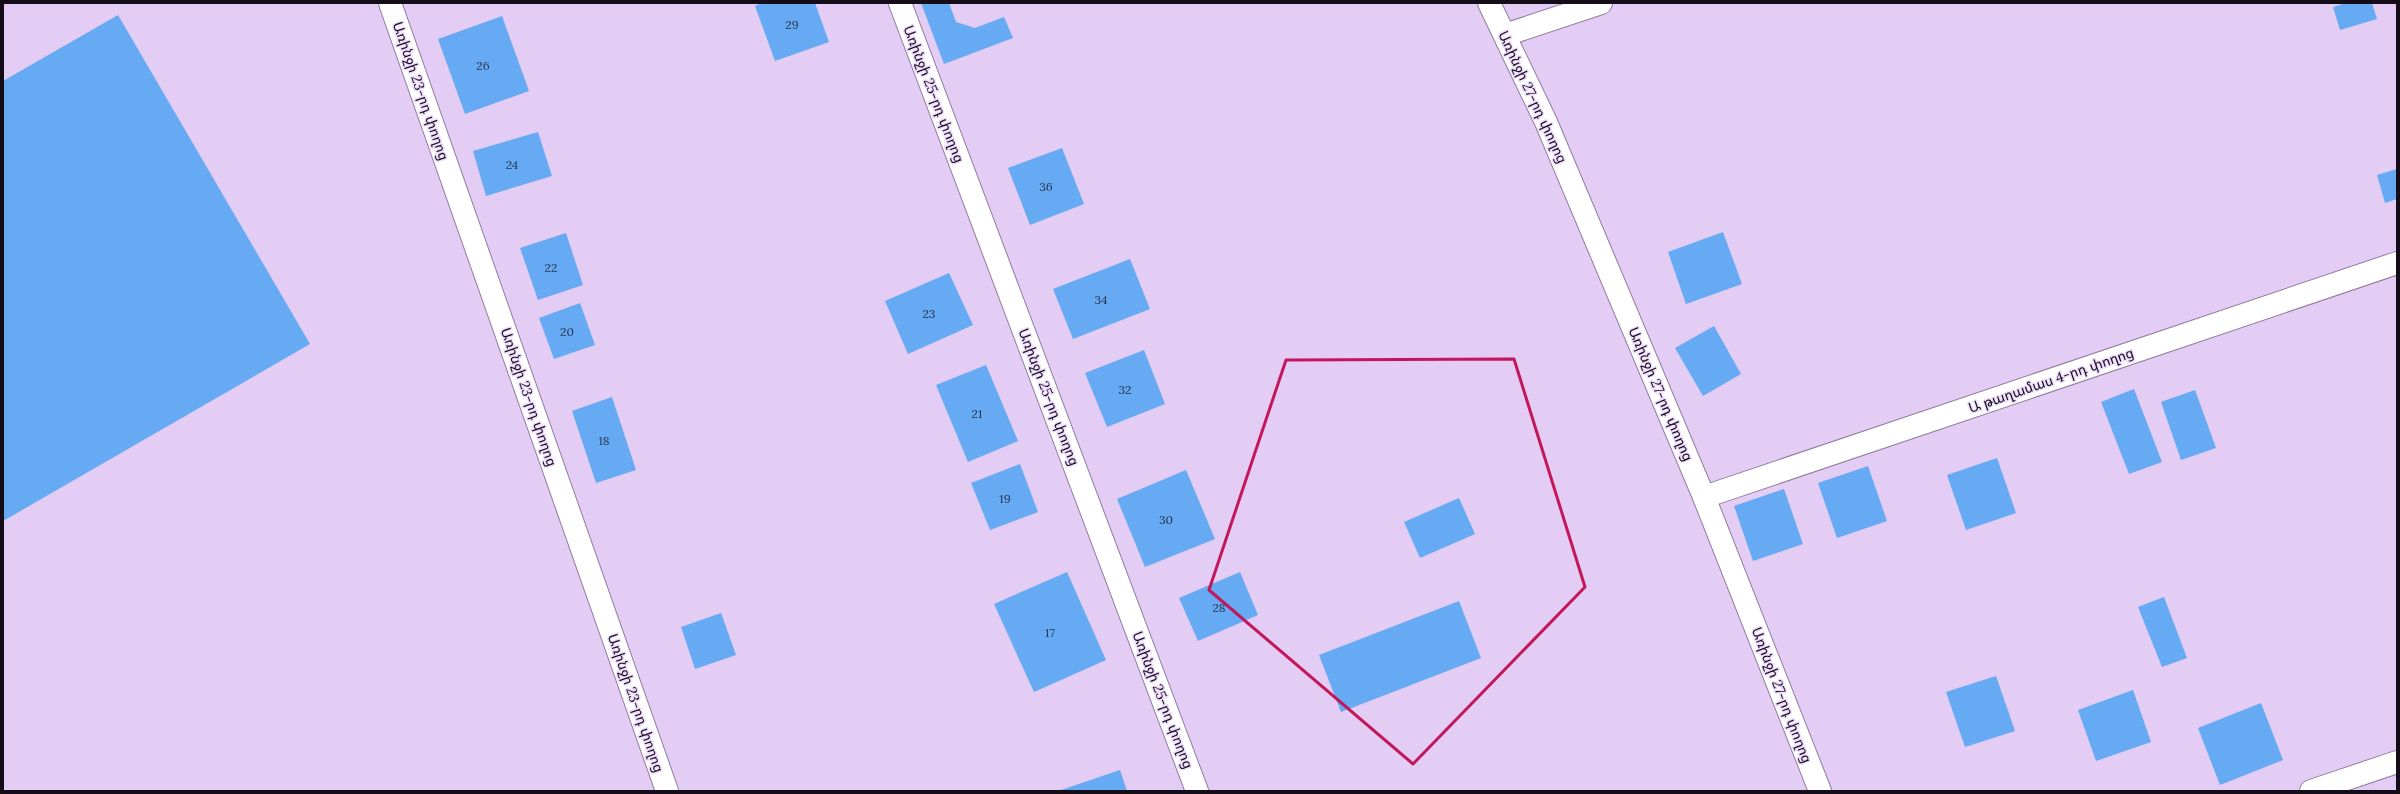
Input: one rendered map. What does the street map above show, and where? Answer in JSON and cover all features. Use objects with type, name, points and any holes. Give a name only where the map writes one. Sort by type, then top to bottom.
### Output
[{"type":"street","name":"Առինջի 23-րդ փողոց","points":[[390,3],[667,791]]},
{"type":"street","name":"Առինջի 25-րդ փողոց","points":[[900,3],[1197,791]]},
{"type":"street","name":"Առինջի 27-րդ փողոց","points":[[1489,3],[1546,122],[1704,497],[1820,791]]},
{"type":"street","points":[[1505,35],[1601,3]]},
{"type":"street","name":"Ա թաղամաս 4-րդ փողոց","points":[[1704,497],[2397,263]]},
{"type":"street","points":[[2311,791],[2397,762]]},
{"type":"highlighted area","points":[[1514,359],[1585,587],[1413,764],[1209,590],[1286,360]]},
{"type":"building","points":[[762,3],[815,3],[829,42],[775,61],[755,6]]},
{"type":"building","points":[[921,3],[949,3],[956,22],[975,28],[1004,17],[1013,38],[944,64]]},
{"type":"building","points":[[2346,3],[2372,3],[2377,19],[2340,30],[2333,7]]},
{"type":"building","points":[[118,15],[310,344],[3,521],[3,81]]},
{"type":"building","points":[[502,16],[529,91],[465,114],[438,39]]},
{"type":"building","points":[[538,132],[552,176],[486,196],[473,151]]},
{"type":"building","points":[[1062,148],[1084,204],[1030,225],[1008,168]]},
{"type":"building","points":[[2397,169],[2397,199],[2385,203],[2377,175]]},
{"type":"building","points":[[1723,232],[1742,284],[1686,304],[1668,252]]},
{"type":"building","points":[[566,233],[583,285],[538,300],[520,248]]},
{"type":"building","points":[[1130,259],[1150,309],[1073,339],[1053,289]]},
{"type":"building","points":[[949,273],[973,325],[908,354],[885,301]]},
{"type":"building","points":[[580,303],[595,345],[554,359],[539,318]]},
{"type":"building","points":[[1714,326],[1741,374],[1703,396],[1675,348]]},
{"type":"building","points":[[1144,350],[1165,404],[1107,427],[1085,373]]},
{"type":"building","points":[[986,365],[1018,441],[968,462],[936,385]]},
{"type":"building","points":[[2134,389],[2162,462],[2129,474],[2101,402]]},
{"type":"building","points":[[2195,390],[2216,448],[2181,460],[2161,402]]},
{"type":"building","points":[[612,397],[636,470],[596,483],[572,411]]},
{"type":"building","points":[[1997,458],[2016,513],[1966,530],[1947,475]]},
{"type":"building","points":[[1020,464],[1038,512],[990,530],[971,483]]},
{"type":"building","points":[[1868,466],[1887,521],[1837,538],[1818,483]]},
{"type":"building","points":[[1186,470],[1215,539],[1145,567],[1117,499]]},
{"type":"building","points":[[1784,489],[1803,544],[1753,561],[1734,506]]},
{"type":"building","points":[[1459,498],[1475,534],[1420,558],[1404,522]]},
{"type":"building","points":[[1067,572],[1106,660],[1034,692],[994,604]]},
{"type":"building","points":[[1240,572],[1258,615],[1198,641],[1179,598]]},
{"type":"building","points":[[2164,597],[2187,658],[2162,667],[2138,607]]},
{"type":"building","points":[[1459,601],[1481,658],[1341,712],[1319,655]]},
{"type":"building","points":[[721,613],[736,655],[695,669],[681,627]]},
{"type":"building","points":[[1996,676],[2015,731],[1965,747],[1946,692]]},
{"type":"building","points":[[2133,690],[2151,742],[2096,761],[2078,710]]},
{"type":"building","points":[[2261,703],[2283,760],[2220,785],[2198,728]]},
{"type":"building","points":[[1120,770],[1127,791],[1061,790]]}]
